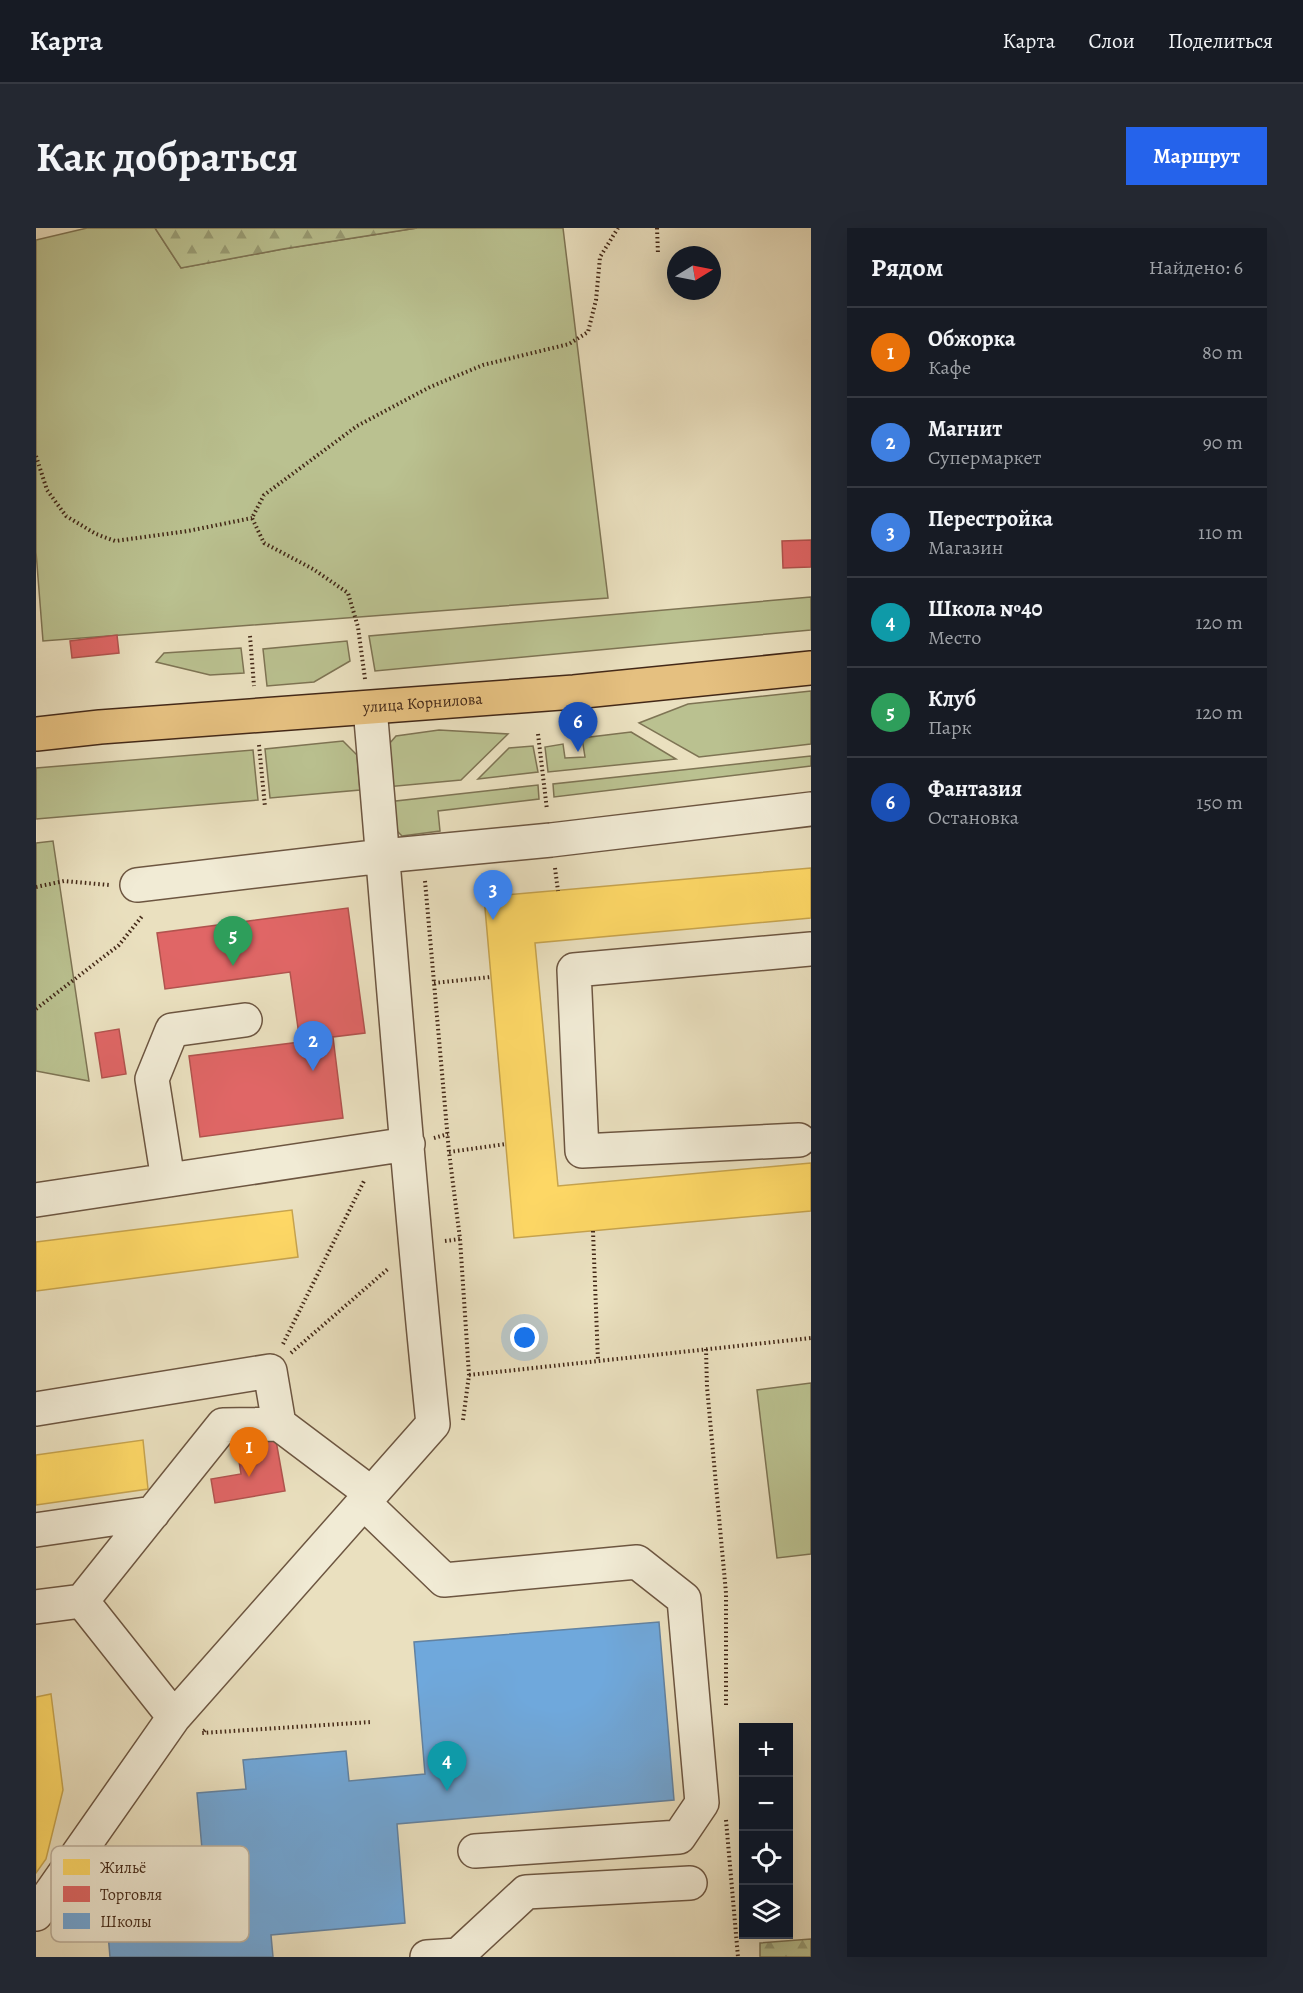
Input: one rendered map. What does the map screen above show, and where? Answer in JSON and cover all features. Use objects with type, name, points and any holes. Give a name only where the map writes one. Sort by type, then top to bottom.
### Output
[{"type":"main road","name":"улица Корнилова","points":[[36,734],[574,692],[811,668]]},
{"type":"lane","points":[[84,1846],[174,1717],[434,1424],[414,1246],[394,1147],[383,856],[370,708]]},
{"type":"lane","points":[[148,883],[383,856],[551,840],[811,809]]},
{"type":"lane","points":[[799,1140],[582,1151],[574,970],[811,949]]},
{"type":"lane","points":[[168,1180],[152,1079],[172,1030],[245,1020]]},
{"type":"lane","points":[[36,1200],[394,1147]]},
{"type":"lane","points":[[36,1408],[270,1371],[279,1424],[368,1498],[444,1580],[637,1562],[684,1599],[702,1803],[679,1837],[474,1851]]},
{"type":"lane","points":[[36,1607],[82,1601],[223,1425],[279,1424]]},
{"type":"lane","points":[[36,1530],[153,1513]]},
{"type":"lane","points":[[82,1601],[174,1717]]},
{"type":"lane","points":[[427,1957],[458,1955],[526,1892],[690,1883]]},
{"type":"lane","points":[[36,1914],[51,1893]]},
{"type":"path","points":[[252,518],[264,495],[357,426],[380,416],[430,387],[483,365],[569,344],[588,332],[596,300],[600,257],[618,228]]},
{"type":"path","points":[[657,228],[658,254]]},
{"type":"path","points":[[36,456],[47,490],[66,516],[96,534],[115,541],[188,531],[252,518]]},
{"type":"path","points":[[252,518],[264,543],[313,569],[348,593],[358,627],[370,708]]},
{"type":"path","points":[[422,852],[449,1152],[460,1239],[469,1375],[464,1419],[457,1428]]},
{"type":"path","points":[[36,886],[64,880],[102,885],[148,883],[143,915],[118,945],[36,1009]]},
{"type":"path","points":[[434,983],[491,977]]},
{"type":"path","points":[[449,1152],[506,1144]]},
{"type":"path","points":[[270,1371],[394,1147]]},
{"type":"path","points":[[593,1231],[598,1361]]},
{"type":"path","points":[[270,1371],[414,1246],[460,1239]]},
{"type":"path","points":[[469,1375],[811,1338]]},
{"type":"path","points":[[706,1349],[707,1387],[726,1593],[726,1719]]},
{"type":"path","points":[[210,1724],[202,1733],[371,1722]]},
{"type":"path","points":[[726,1810],[738,1957]]},
{"type":"green space","points":[[87,228],[155,228],[181,268],[417,228],[563,228],[608,598],[43,641],[36,552],[36,240]]},
{"type":"green space","points":[[155,228],[417,228],[181,268]]},
{"type":"green space","points":[[811,597],[811,630],[375,671],[369,636]]},
{"type":"green space","points":[[347,641],[350,661],[314,682],[267,686],[263,649]]},
{"type":"green space","points":[[241,648],[244,673],[210,675],[156,662],[164,653]]},
{"type":"green space","points":[[811,691],[811,744],[699,757],[639,723],[688,704]]},
{"type":"green space","points":[[439,730],[508,734],[461,780],[386,787],[383,751],[396,736]]},
{"type":"green space","points":[[631,732],[676,759],[548,772],[545,747],[563,744],[565,758],[585,757],[582,738]]},
{"type":"green space","points":[[343,741],[357,755],[360,790],[270,798],[265,749]]},
{"type":"green space","points":[[533,746],[538,772],[478,779],[509,748]]},
{"type":"green space","points":[[253,750],[258,800],[36,819],[36,768]]},
{"type":"green space","points":[[811,756],[811,766],[554,797],[553,784]]},
{"type":"green space","points":[[538,785],[539,799],[438,811],[440,831],[402,836],[391,825],[387,802]]},
{"type":"green space","points":[[53,841],[89,1081],[36,1071],[36,843]]},
{"type":"green space","points":[[811,1383],[811,1554],[777,1558],[757,1390]]},
{"type":"green space","points":[[811,1939],[811,1957],[760,1957],[760,1943]]},
{"type":"building: Жильё","points":[[811,868],[811,918],[535,943],[558,1186],[811,1163],[811,1211],[514,1238],[484,897]]},
{"type":"building: Жильё","points":[[292,1210],[298,1257],[36,1291],[36,1242]]},
{"type":"building: Жильё","points":[[143,1440],[148,1489],[36,1505],[36,1455]]},
{"type":"building: Жильё","points":[[51,1694],[63,1790],[46,1859],[36,1873],[36,1697]]},
{"type":"building: Торговля","points":[[811,540],[811,567],[783,568],[782,541]]},
{"type":"building: Торговля","points":[[117,635],[119,653],[72,658],[70,641]]},
{"type":"building: Торговля","points":[[348,908],[365,1033],[333,1037],[343,1118],[200,1137],[189,1056],[300,1042],[290,972],[165,989],[157,933]]},
{"type":"building: Торговля","points":[[119,1029],[126,1074],[102,1078],[95,1033]]},
{"type":"building: Торговля","points":[[275,1435],[285,1491],[215,1503],[211,1479],[241,1474],[236,1442]]},
{"type":"building: Школы","points":[[659,1622],[674,1800],[397,1824],[405,1923],[271,1935],[273,1957],[110,1957],[109,1942],[249,1942],[249,1846],[202,1846],[197,1793],[246,1789],[243,1760],[346,1751],[349,1781],[425,1774],[414,1642]]},
{"type":"place","name":"Фантазия","points":[[578,752]]},
{"type":"place","name":"Перестройка","points":[[493,920]]},
{"type":"place","name":"Клуб","points":[[233,966]]},
{"type":"place","name":"Магнит","points":[[313,1071]]},
{"type":"place","name":"Обжорка","points":[[249,1477]]},
{"type":"place","name":"Школа №40","points":[[447,1791]]}]
